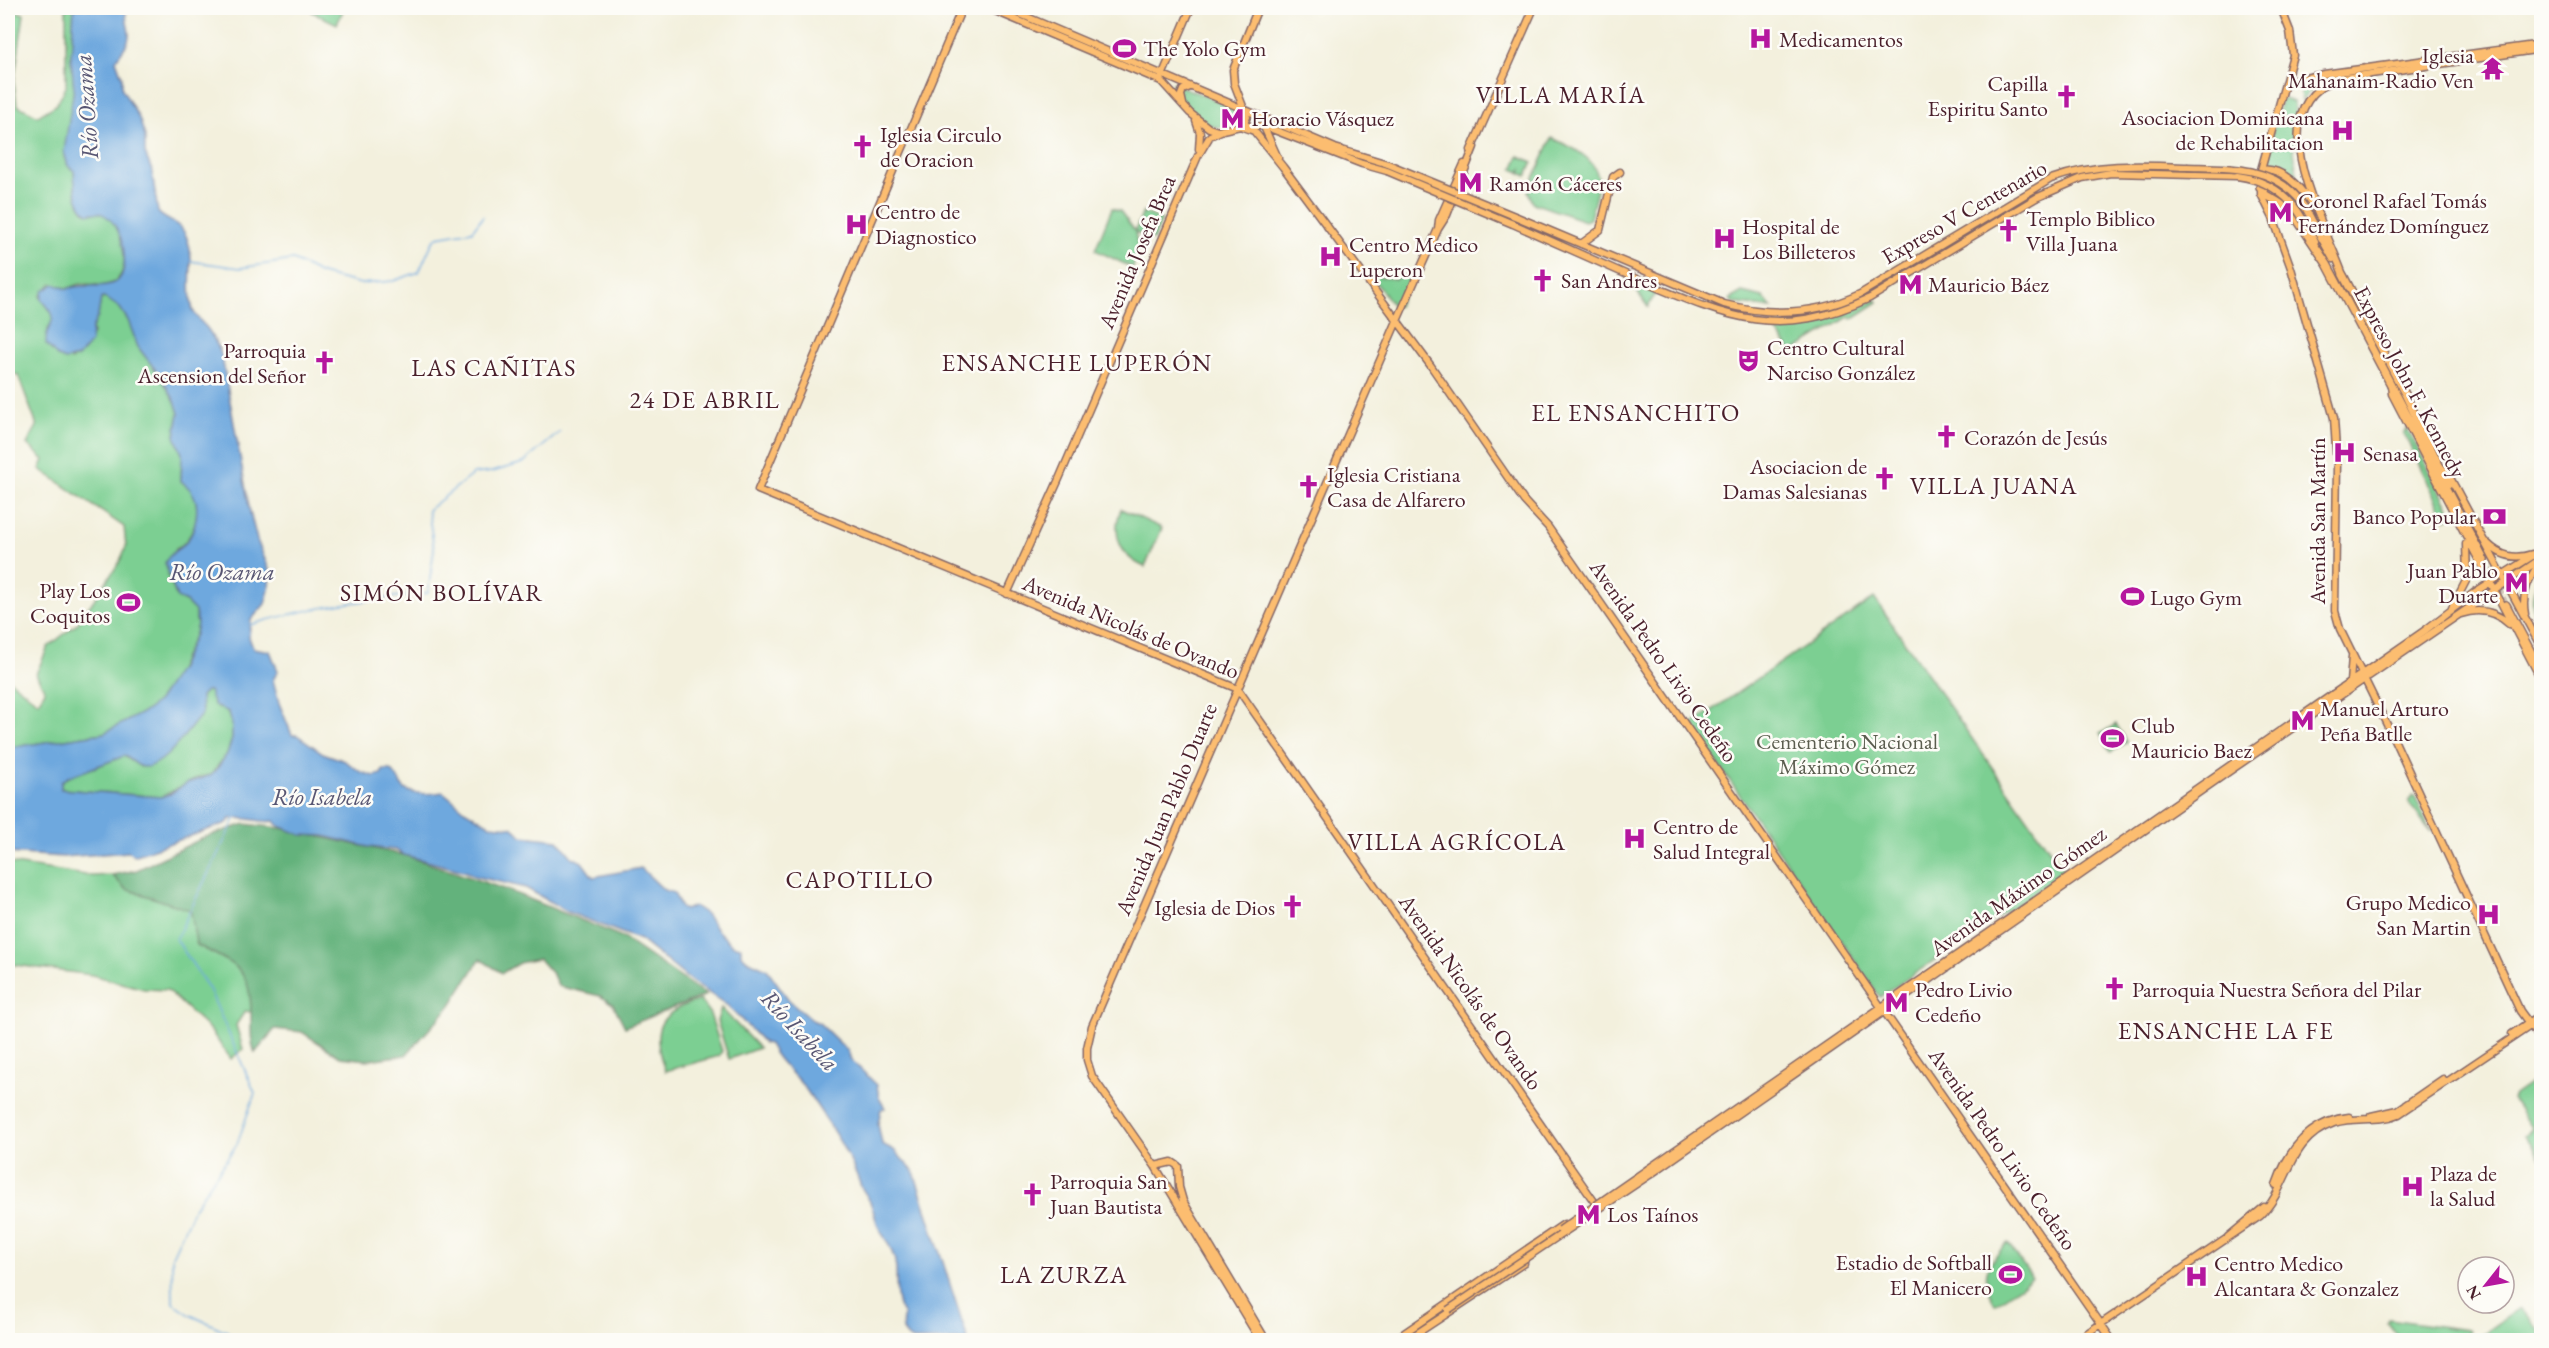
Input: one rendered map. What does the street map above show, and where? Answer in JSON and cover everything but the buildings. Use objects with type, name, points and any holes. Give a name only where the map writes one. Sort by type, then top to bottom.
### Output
[{"type":"highway","points":[[2260,187],[2266,195],[2290,209],[2327,264]]},
{"type":"highway","name":"Expreso John F. Kennedy","points":[[2327,264],[2486,559],[2343,275]]},
{"type":"highway","points":[[2541,664],[2508,604],[2541,673]]},
{"type":"main road","name":"Avenida Nicolás de Ovando","points":[[963,8],[758,490],[1238,689],[1600,1210]]},
{"type":"main road","points":[[988,8],[1161,81],[1190,114],[1209,128],[1264,126],[1362,165],[1387,168]]},
{"type":"main road","points":[[1006,8],[1190,87],[1245,108],[1259,117],[1387,168]]},
{"type":"main road","points":[[1161,81],[1191,8]]},
{"type":"main road","points":[[1240,126],[1247,117],[1233,82],[1233,70],[1258,8]]},
{"type":"main road","name":"Avenida Juan Pablo Duarte","points":[[1260,1341],[1155,1166],[1095,1080],[1087,1060],[1087,1048],[1092,1026],[1438,229],[1444,210],[1470,152],[1476,144],[1534,8]]},
{"type":"main road","name":"Avenida San Martín","points":[[2281,8],[2293,45],[2286,86],[2261,170],[2260,187],[2291,267],[2333,413],[2337,465],[2335,611],[2340,629],[2528,1024],[2541,1041]]},
{"type":"main road","points":[[2286,86],[2295,80],[2324,75],[2541,44]]},
{"type":"main road","points":[[2343,275],[2315,211],[2303,172],[2300,123],[2308,100],[2314,92],[2326,83],[2337,79],[2541,50]]},
{"type":"main road","points":[[1184,107],[1180,94],[1190,87]]},
{"type":"main road","name":"Avenida Josefa Brea","points":[[1190,114],[1197,123],[1200,133],[1198,156]]},
{"type":"main road","points":[[1259,117],[1282,167]]},
{"type":"main road","name":"Avenida Pedro Livio Cedeño","points":[[1240,126],[1254,131],[1282,167],[1397,321],[1524,501],[1548,527],[2112,1341]]},
{"type":"main road","name":"Avenida Josefa Brea","points":[[1007,594],[1198,156],[1209,136],[1223,129]]},
{"type":"main road","points":[[1272,144],[1272,136],[1283,132]]},
{"type":"main road","name":"Expreso V Centenario","points":[[1387,168],[1517,217],[1724,304],[1746,310],[1786,313],[1812,310],[1849,299],[2050,179],[2074,171],[2102,166],[2186,171],[2260,180],[2290,199],[2304,221]]},
{"type":"main road","name":"Expreso V Centenario","points":[[1387,168],[1704,308],[1742,319],[1769,322],[1807,320],[1845,310],[1891,287],[2036,198],[2059,186],[2098,175],[2240,169],[2271,177],[2297,197],[2318,232]]},
{"type":"main road","points":[[2261,170],[2272,170],[2294,183],[2305,194],[2315,211]]},
{"type":"main road","points":[[1581,244],[1600,230],[1612,177],[1620,172]]},
{"type":"main road","name":"Expreso John F. Kennedy","points":[[2304,221],[2327,264]]},
{"type":"main road","name":"Expreso John F. Kennedy","points":[[2318,232],[2343,275]]},
{"type":"main road","points":[[2391,385],[2392,394],[2541,681]]},
{"type":"main road","points":[[2441,466],[2448,474],[2541,649]]},
{"type":"main road","points":[[2476,528],[2492,548],[2508,556],[2541,555]]},
{"type":"main road","points":[[2450,616],[2467,579],[2468,554],[2464,535]]},
{"type":"main road","points":[[2528,623],[2524,610],[2525,590],[2541,555]]},
{"type":"main road","name":"Avenida Máximo Gómez","points":[[1884,1009],[2491,587],[2541,555]]},
{"type":"main road","points":[[2450,616],[2484,610],[2502,617],[2516,633]]},
{"type":"main road","points":[[2350,682],[2352,654]]},
{"type":"main road","name":"Avenida Máximo Gómez","points":[[1394,1341],[1650,1172],[2350,682],[2363,677]]},
{"type":"main road","points":[[2078,1341],[2228,1237],[2268,1202],[2290,1154],[2302,1138],[2315,1127],[2336,1118],[2375,1116],[2398,1110],[2528,1024],[2541,1013]]},
{"type":"main road","points":[[2528,1024],[2541,1018]]},
{"type":"main road","points":[[1394,1341],[1697,1131],[1721,1123]]},
{"type":"main road","points":[[1405,1341],[1698,1146],[1721,1123]]},
{"type":"main road","points":[[1155,1166],[1172,1162],[1178,1166],[1179,1187],[1183,1201],[1269,1341]]},
{"type":"main road","name":"Avenida Máximo Gómez","points":[[1405,1341],[1447,1308]]},
{"type":"green space","points":[[8,8],[24,14],[14,83],[17,105],[38,116],[56,105],[66,87],[66,8],[74,8],[71,58],[74,88],[65,157],[68,166],[74,171],[76,194],[82,209],[86,213],[105,214],[118,230],[123,249],[123,269],[120,277],[110,284],[80,284],[67,288],[52,284],[40,296],[54,316],[48,329],[58,357],[72,360],[93,334],[92,328],[98,316],[101,298],[111,300],[128,320],[138,347],[161,377],[175,401],[179,413],[175,435],[182,454],[181,481],[193,493],[197,510],[191,533],[176,549],[168,575],[177,598],[186,602],[195,611],[197,624],[195,634],[176,675],[158,701],[148,710],[104,733],[8,748],[8,679],[38,702],[45,691],[36,674],[48,647],[78,623],[119,563],[126,547],[124,527],[40,469],[44,460],[27,444],[37,426],[18,375],[8,373],[10,256],[8,232]]},
{"type":"green space","points":[[314,8],[344,8],[337,24],[312,12]]},
{"type":"green space","points":[[2374,67],[2375,71],[2325,81],[2309,92],[2302,101],[2299,90],[2292,83]]},
{"type":"green space","points":[[1172,83],[1242,110],[1244,116],[1241,122],[1229,126],[1210,126],[1196,118],[1185,106],[1171,87]]},
{"type":"green space","points":[[2284,99],[2294,102],[2293,144],[2298,180],[2276,167],[2263,164],[2281,101]]},
{"type":"green space","points":[[1552,138],[1582,154],[1597,173],[1598,186],[1590,219],[1585,221],[1533,203],[1528,191]]},
{"type":"green space","points":[[1519,156],[1533,162],[1527,176],[1520,173],[1522,168],[1520,172],[1513,169]]},
{"type":"green space","points":[[1112,208],[1120,211],[1135,231],[1143,212],[1162,220],[1153,240],[1135,232],[1138,246],[1133,268],[1095,250]]},
{"type":"green space","points":[[1413,271],[1398,306],[1394,307],[1370,275],[1395,279]]},
{"type":"green space","points":[[1626,276],[1657,290],[1648,307]]},
{"type":"green space","points":[[1742,292],[1763,297],[1772,308],[1733,303],[1730,299]]},
{"type":"green space","points":[[1876,299],[1878,302],[1852,319],[1850,316],[1792,352],[1772,325],[1800,324],[1826,319]]},
{"type":"green space","points":[[2407,428],[2453,515],[2446,519],[2404,434]]},
{"type":"green space","points":[[1121,509],[1162,528],[1145,567],[1129,557],[1120,544],[1117,527]]},
{"type":"green space","points":[[2541,572],[2541,634],[2533,611],[2533,595]]},
{"type":"green space","name":"Cementerio Nacional Máximo Gómez","points":[[1874,598],[2065,872],[1880,997],[1691,725]]},
{"type":"green space","points":[[209,691],[218,708],[226,708],[232,725],[232,739],[227,754],[211,775],[200,777],[161,797],[61,789],[61,781],[66,778],[124,756],[141,767],[191,726],[202,714],[201,696]]},
{"type":"green space","name":"Club Mauricio Baez","points":[[2116,724],[2127,742],[2111,752],[2100,734]]},
{"type":"green space","points":[[2413,795],[2415,796],[2431,832],[2408,802]]},
{"type":"green space","points":[[245,824],[280,828],[404,855],[510,891],[620,936],[706,995],[625,1027],[613,1004],[600,996],[558,986],[553,975],[539,959],[519,963],[502,973],[480,959],[451,1005],[406,1055],[368,1060],[340,1057],[302,1032],[275,1029],[255,1053],[252,1039],[251,1000],[245,978],[239,970],[197,945],[190,910],[126,889],[112,875],[137,870],[205,837]]},
{"type":"green space","points":[[8,863],[92,876],[112,875],[126,889],[191,910],[197,945],[237,966],[250,987],[251,1012],[245,1011],[236,1025],[243,1049],[231,1059],[210,1030],[167,990],[144,989],[92,975],[8,964]]},
{"type":"green space","points":[[700,1000],[710,1014],[722,1051],[719,1056],[665,1071],[658,1044],[661,1025],[674,1010]]},
{"type":"green space","points":[[721,1008],[759,1048],[729,1059],[717,1021]]},
{"type":"green space","points":[[2541,1076],[2541,1158],[2525,1135],[2532,1129],[2512,1099],[2514,1095]]},
{"type":"green space","points":[[2008,1243],[2032,1278],[1995,1304],[1987,1286],[1987,1271],[1994,1257]]},
{"type":"green space","points":[[2519,1308],[2541,1331],[2541,1340],[2474,1340],[2509,1315],[2516,1315],[2516,1310]]},
{"type":"green space","points":[[2389,1319],[2469,1332],[2458,1340],[2401,1340],[2388,1323]]},
{"type":"water","points":[[74,8],[126,8],[129,37],[116,60],[122,77],[122,89],[139,118],[145,136],[145,153],[152,171],[158,212],[181,228],[188,241],[193,310],[212,335],[222,357],[250,512],[257,540],[270,572],[265,604],[251,620],[249,637],[253,648],[270,651],[278,671],[273,680],[279,703],[292,735],[297,735],[323,753],[345,761],[361,772],[374,776],[381,774],[383,770],[391,770],[405,789],[415,793],[443,792],[466,811],[490,825],[512,827],[522,836],[558,840],[572,857],[582,862],[593,877],[641,868],[664,890],[674,893],[681,908],[685,910],[694,906],[706,914],[717,930],[732,945],[741,947],[741,954],[747,960],[767,969],[789,1000],[812,1020],[819,1023],[848,1051],[851,1060],[877,1085],[879,1098],[885,1108],[881,1109],[878,1124],[882,1144],[894,1150],[914,1172],[968,1340],[912,1340],[904,1333],[904,1315],[897,1299],[896,1268],[892,1253],[878,1226],[871,1204],[838,1138],[809,1094],[777,1058],[769,1044],[764,1043],[728,1006],[691,981],[640,940],[568,912],[526,888],[474,876],[467,872],[404,855],[396,850],[368,847],[324,836],[301,835],[277,825],[274,821],[230,819],[227,823],[134,856],[129,852],[63,857],[8,853],[8,748],[104,733],[148,710],[158,701],[180,668],[197,624],[195,611],[186,602],[177,598],[165,563],[169,556],[189,538],[194,527],[196,513],[196,501],[193,494],[181,481],[182,454],[175,436],[179,413],[175,401],[161,377],[138,347],[128,320],[120,308],[104,297],[101,298],[98,316],[92,328],[91,342],[78,357],[65,360],[58,357],[46,344],[46,335],[53,318],[52,313],[41,299],[43,291],[54,284],[67,289],[112,284],[122,274],[124,264],[124,251],[116,227],[108,218],[99,213],[88,214],[80,205],[76,194],[74,171],[68,166],[64,152],[74,88],[71,58]],"holes":[[[209,691],[214,705],[229,712],[232,725],[232,739],[227,754],[211,775],[187,783],[161,797],[61,789],[61,782],[66,778],[124,756],[141,767],[152,766],[160,761],[176,746],[202,714],[201,696]]]},
{"type":"waterway","points":[[190,261],[240,268],[293,260],[321,274],[361,284],[393,281],[419,272],[437,237],[472,231],[483,216]]},
{"type":"waterway","points":[[250,625],[316,609],[428,593],[434,549],[428,510],[473,474],[492,472],[523,463],[560,432]]},
{"type":"waterway","points":[[233,1340],[228,1332],[190,1315],[173,1303],[172,1256],[194,1208],[237,1144],[255,1093],[209,989],[176,939],[237,815]]},
{"type":"tunnel","points":[[2484,560],[2506,605]]},
{"type":"place","name":"Medicamentos","points":[[1761,39]]},
{"type":"place","name":"The Yolo Gym","points":[[1125,48]]},
{"type":"place","name":"Iglesia Mahanaim-Radio Ven","points":[[2492,68]]},
{"type":"place","name":"Capilla Espiritu Santo","points":[[2066,96]]},
{"type":"place","name":"Horacio Vásquez","points":[[1233,118]]},
{"type":"place","name":"Asociacion Dominicana de Rehabilitacion","points":[[2342,130]]},
{"type":"place","name":"Iglesia Circulo de Oracion","points":[[862,147]]},
{"type":"place","name":"Ramón Cáceres","points":[[1471,183]]},
{"type":"place","name":"Coronel Rafael Tomás Fernández Domínguez","points":[[2280,213]]},
{"type":"place","name":"Centro de Diagnostico","points":[[857,224]]},
{"type":"place","name":"Templo Biblico Villa Juana","points":[[2008,231]]},
{"type":"place","name":"Hospital de Los Billeteros","points":[[1724,239]]},
{"type":"place","name":"Centro Medico Luperon","points":[[1331,257]]},
{"type":"place","name":"San Andres","points":[[1543,280]]},
{"type":"place","name":"Mauricio Báez","points":[[1910,284]]},
{"type":"place","name":"Centro Cultural Narciso González","points":[[1749,360]]},
{"type":"place","name":"Parroquia Ascension del Señor","points":[[324,363]]},
{"type":"place","name":"Corazón de Jesús","points":[[1946,437]]},
{"type":"place","name":"Senasa","points":[[2345,453]]},
{"type":"place","name":"Asociacion de Damas Salesianas","points":[[1885,479]]},
{"type":"place","name":"Iglesia Cristiana Casa de Alfarero","points":[[1309,487]]},
{"type":"place","name":"Banco Popular","points":[[2494,516]]},
{"type":"place","name":"Juan Pablo Duarte","points":[[2516,583]]},
{"type":"place","name":"Lugo Gym","points":[[2132,597]]},
{"type":"place","name":"Play Los Coquitos","points":[[128,603]]},
{"type":"place","name":"Manuel Arturo Peña Batlle","points":[[2302,721]]},
{"type":"place","name":"Club Mauricio Baez","points":[[2113,738]]},
{"type":"place","name":"Centro de Salud Integral","points":[[1635,839]]},
{"type":"place","name":"Iglesia de Dios","points":[[1293,907]]},
{"type":"place","name":"Grupo Medico San Martin","points":[[2489,915]]},
{"type":"place","name":"Parroquia Nuestra Señora del Pilar","points":[[2114,989]]},
{"type":"place","name":"Pedro Livio Cedeño","points":[[1897,1002]]},
{"type":"place","name":"Plaza de la Salud","points":[[2412,1186]]},
{"type":"place","name":"Parroquia San Juan Bautista","points":[[1032,1194]]},
{"type":"place","name":"Los Taínos","points":[[1589,1214]]},
{"type":"place","name":"Estadio de Softball El Manicero","points":[[2010,1275]]},
{"type":"place","name":"Centro Medico Alcantara & Gonzalez","points":[[2196,1276]]},
{"type":"district","name":"VILLA MARÍA","points":[[1561,94]]},
{"type":"district","name":"ENSANCHE LUPERÓN","points":[[1077,362]]},
{"type":"district","name":"LAS CAÑITAS","points":[[494,367]]},
{"type":"district","name":"24 DE ABRIL","points":[[705,399]]},
{"type":"district","name":"EL ENSANCHITO","points":[[1636,412]]},
{"type":"district","name":"VILLA JUANA","points":[[1994,485]]},
{"type":"district","name":"SIMÓN BOLÍVAR","points":[[442,592]]},
{"type":"district","name":"VILLA AGRÍCOLA","points":[[1457,841]]},
{"type":"district","name":"CAPOTILLO","points":[[860,879]]},
{"type":"district","name":"ENSANCHE LA FE","points":[[2226,1030]]},
{"type":"district","name":"LA ZURZA","points":[[1064,1274]]},
{"type":"water label","name":"Río Ozama","points":[[86,107]]},
{"type":"water label","name":"Río Ozama","points":[[222,571]]},
{"type":"water label","name":"Río Isabela","points":[[322,796]]},
{"type":"water label","name":"Río Isabela","points":[[800,1030]]}]
